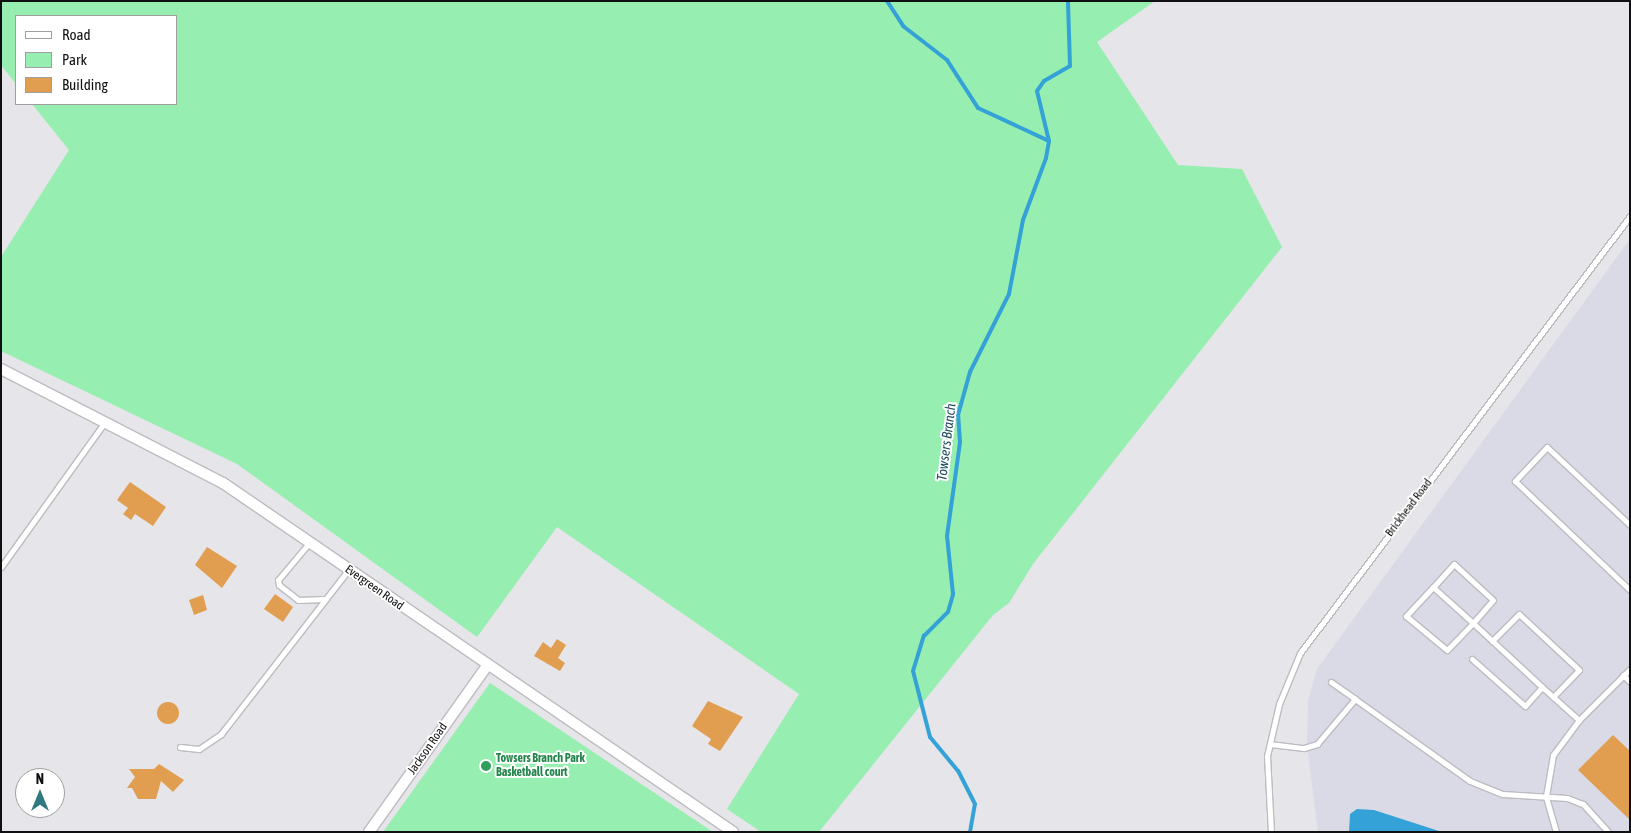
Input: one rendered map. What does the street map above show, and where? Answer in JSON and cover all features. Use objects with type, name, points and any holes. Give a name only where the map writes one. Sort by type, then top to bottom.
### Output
[{"type":"street","name":"Evergreen Road","points":[[1,369],[223,483],[487,666],[733,832]]},
{"type":"street","name":"Jackson Road","points":[[369,832],[487,666]]},
{"type":"lane","name":"Brickhead Road","points":[[1271,832],[1266,786],[1270,744],[1287,680],[1300,653],[1630,216]]},
{"type":"lane","points":[[1,567],[104,423]]},
{"type":"lane","points":[[1630,526],[1547,447],[1515,481],[1630,590]]},
{"type":"lane","points":[[309,543],[278,580],[279,585],[298,600],[326,599]]},
{"type":"lane","points":[[1454,564],[1493,600],[1472,623],[1447,650],[1406,616],[1454,564]]},
{"type":"lane","points":[[180,747],[199,749],[221,734],[348,570]]},
{"type":"lane","points":[[1432,587],[1578,720]]},
{"type":"lane","points":[[1492,641],[1520,614],[1578,670],[1553,697]]},
{"type":"lane","points":[[1472,659],[1525,706],[1542,687]]},
{"type":"lane","points":[[1556,832],[1546,796],[1553,755],[1578,720],[1630,668]]},
{"type":"lane","points":[[1623,676],[1630,682]]},
{"type":"lane","points":[[1331,682],[1486,789],[1503,794],[1546,796],[1583,804],[1608,832]]},
{"type":"lane","points":[[1270,744],[1304,748],[1317,744],[1355,699]]},
{"type":"shaded area","points":[[1630,239],[1630,832],[1318,832],[1307,744],[1308,701],[1317,669]]},
{"type":"green space","points":[[1,1],[1155,1],[1097,42],[1178,165],[1242,169],[1282,247],[1033,564],[1009,603],[993,615],[819,832],[761,832],[727,809],[799,694],[557,527],[477,637],[237,464],[1,351],[1,257],[69,150],[33,105],[178,105],[178,15],[15,15],[15,83],[1,65]]},
{"type":"green space","points":[[490,683],[713,832],[383,832]]},
{"type":"water","points":[[1357,809],[1374,810],[1442,832],[1349,832],[1350,814]]},
{"type":"building","points":[[130,482],[166,507],[153,526],[135,514],[131,520],[123,514],[128,508],[117,500]]},
{"type":"building","points":[[207,547],[237,566],[222,588],[195,565]]},
{"type":"building","points":[[275,594],[293,607],[283,622],[264,609]]},
{"type":"building","points":[[203,595],[207,610],[194,615],[189,600]]},
{"type":"building","points":[[557,639],[566,645],[558,658],[565,663],[560,671],[534,656],[543,642],[551,648]]},
{"type":"building","points":[[708,701],[743,717],[720,751],[708,744],[711,739],[692,726]]},
{"type":"building","points":[[168,702],[176,705],[179,713],[176,721],[168,724],[160,721],[157,713],[160,705]]},
{"type":"building","points":[[1613,735],[1630,751],[1630,820],[1578,770]]},
{"type":"building","points":[[159,764],[184,780],[173,792],[161,781],[156,799],[138,799],[132,788],[127,788],[135,777],[129,769],[154,769]]},
{"type":"waterway","points":[[887,1],[903,26],[947,60],[978,108],[1049,141]]},
{"type":"waterway","name":"Towsers Branch","points":[[970,832],[975,804],[958,771],[930,737],[913,671],[924,636],[948,612],[953,594],[947,536],[960,442],[958,415],[970,372],[1009,294],[1023,220],[1046,158],[1049,141],[1037,91],[1044,81],[1070,66],[1068,1]]},
{"type":"place","name":"Towsers Branch Park Basketball court","points":[[486,766]]}]
